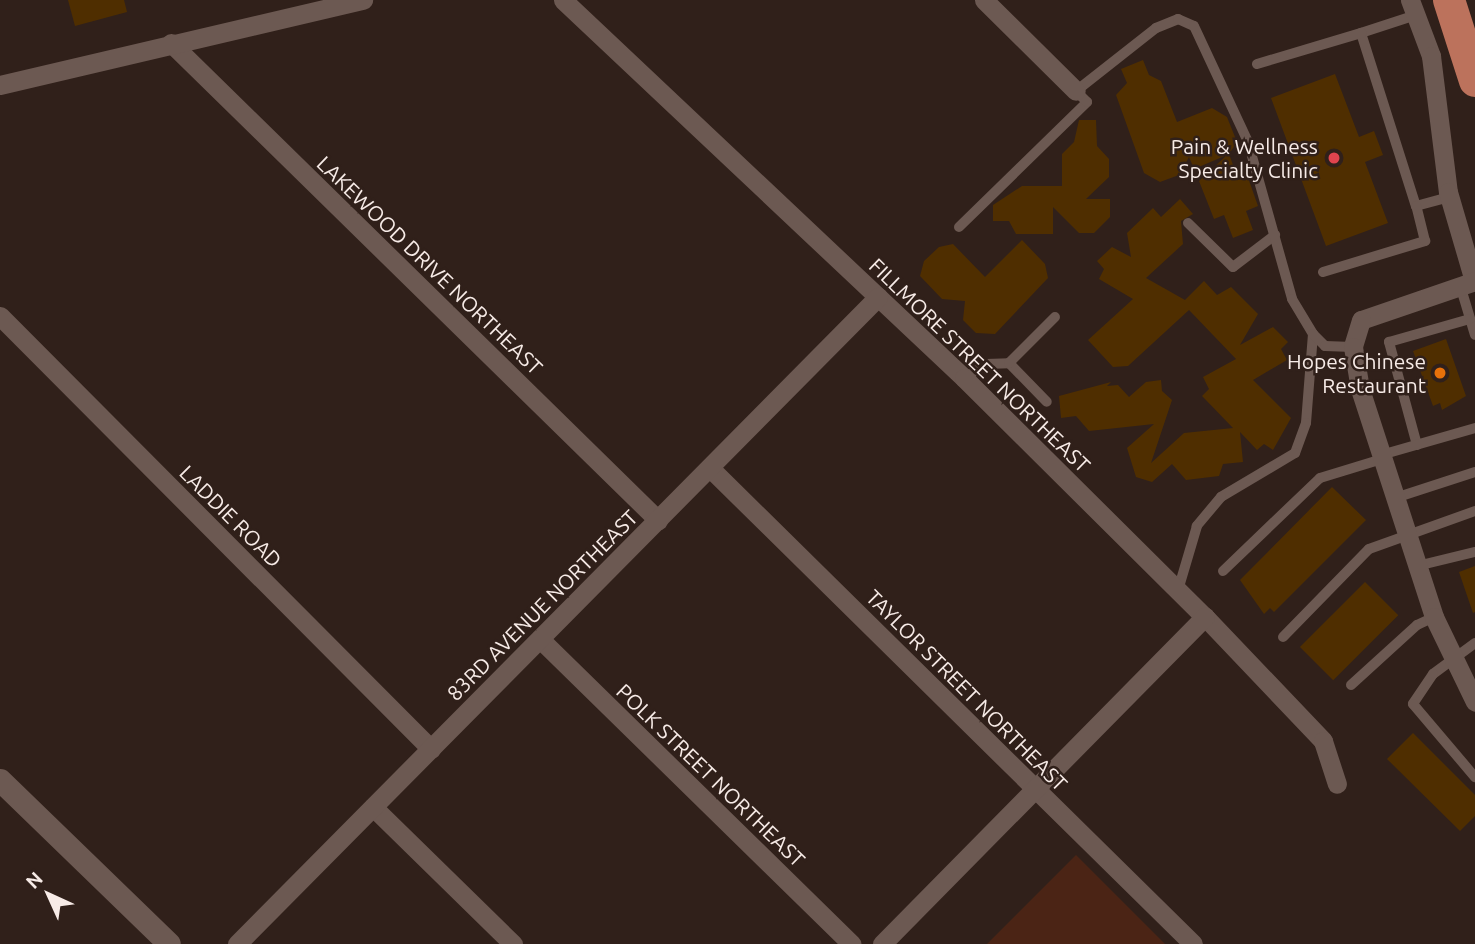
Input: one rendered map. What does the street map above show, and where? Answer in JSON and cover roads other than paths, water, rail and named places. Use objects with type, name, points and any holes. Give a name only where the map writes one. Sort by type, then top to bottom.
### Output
[{"type":"highway","points":[[1449,0],[1475,81]]},
{"type":"street","points":[[0,85],[363,0]]},
{"type":"street","name":"FILLMORE STREET NORTHEAST","points":[[563,0],[964,377],[1205,617],[1323,741],[1337,784]]},
{"type":"street","points":[[985,0],[1076,91]]},
{"type":"street","points":[[1413,8],[1431,56],[1450,197],[1470,282],[1361,320],[1353,347],[1360,389],[1434,617],[1475,702]]},
{"type":"street","name":"LAKEWOOD DRIVE NORTHEAST","points":[[171,43],[658,520]]},
{"type":"street","name":"83RD AVENUE NORTHEAST","points":[[237,944],[878,297]]},
{"type":"street","name":"LADDIE ROAD","points":[[0,316],[431,749]]},
{"type":"street","name":"TAYLOR STREET NORTHEAST","points":[[710,468],[1193,944]]},
{"type":"street","points":[[882,944],[1205,617]]},
{"type":"street","name":"POLK STREET NORTHEAST","points":[[540,639],[851,944]]},
{"type":"street","points":[[0,780],[169,944]]},
{"type":"street","points":[[373,807],[513,944]]},
{"type":"lane","points":[[1257,64],[1362,33],[1413,8]]},
{"type":"lane","points":[[959,227],[1087,102],[1076,91],[1156,28],[1178,19],[1194,26],[1248,142],[1292,299],[1313,334],[1325,346],[1353,347]]},
{"type":"lane","points":[[1323,272],[1425,241],[1362,33]]},
{"type":"lane","points":[[1416,206],[1450,197]]},
{"type":"lane","points":[[1188,223],[1233,267],[1275,235]]},
{"type":"lane","points":[[1470,282],[1470,318],[1475,335]]},
{"type":"lane","points":[[964,377],[986,363],[1009,363],[1055,317]]},
{"type":"lane","points":[[1417,445],[1389,342],[1470,318]]},
{"type":"lane","points":[[1178,590],[1197,526],[1221,497],[1261,478],[1295,453],[1306,423],[1313,334]]},
{"type":"lane","points":[[1009,363],[1047,402]]},
{"type":"lane","points":[[1223,571],[1320,478],[1475,428]]},
{"type":"lane","points":[[1395,498],[1475,472]]},
{"type":"lane","points":[[1283,637],[1369,549],[1407,533],[1475,511]]},
{"type":"lane","points":[[1418,566],[1475,552]]},
{"type":"lane","points":[[1351,685],[1417,625],[1434,617]]},
{"type":"lane","points":[[1475,643],[1419,688],[1413,704],[1475,777]]},
{"type":"place","name":"Pain & Wellness Specialty Clinic","points":[[1334,158]]},
{"type":"place","name":"Hopes Chinese Restaurant","points":[[1440,373]]}]
